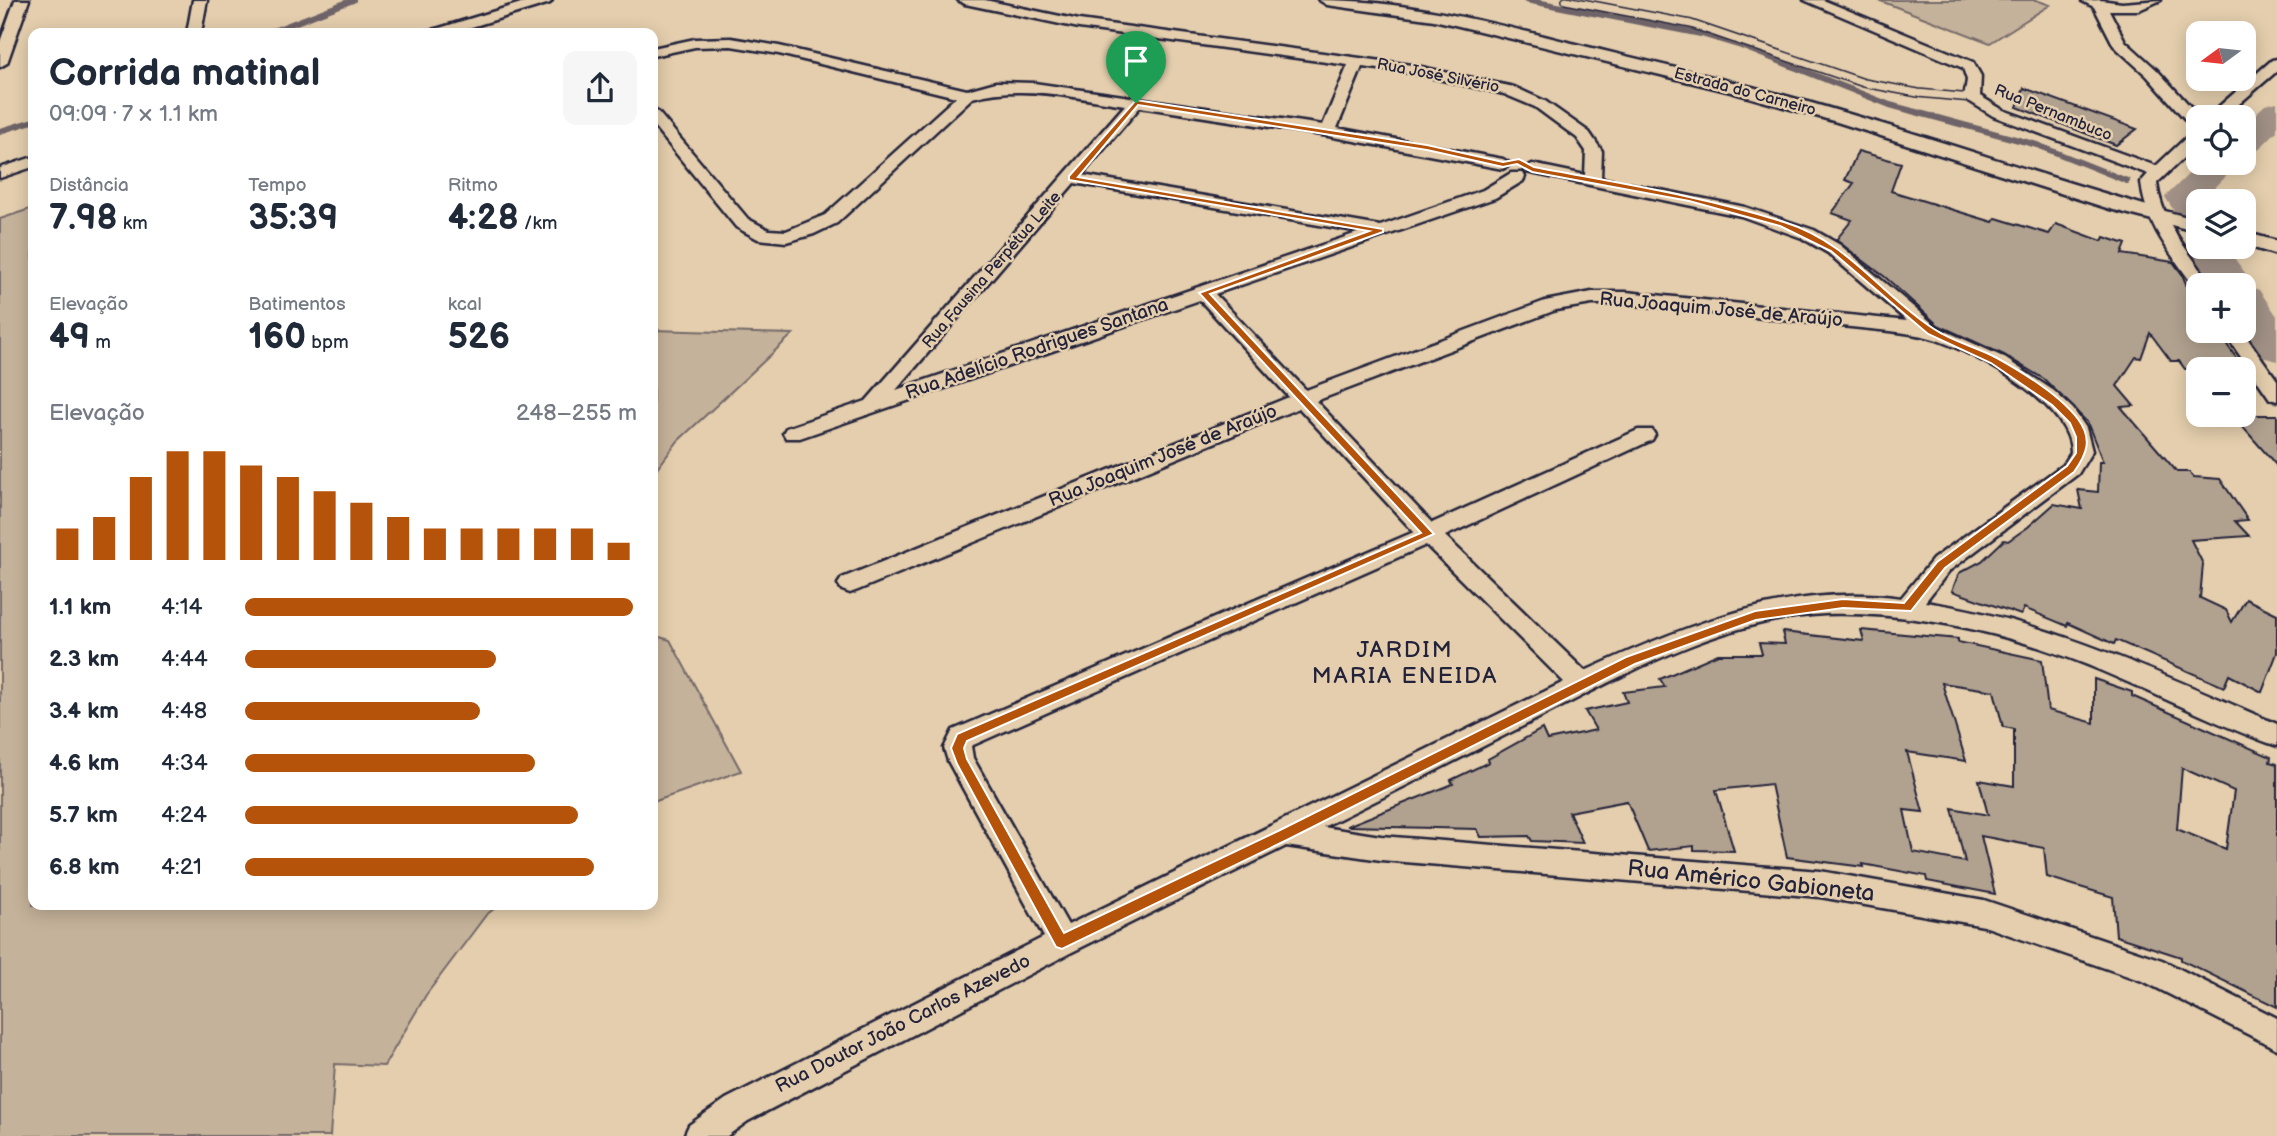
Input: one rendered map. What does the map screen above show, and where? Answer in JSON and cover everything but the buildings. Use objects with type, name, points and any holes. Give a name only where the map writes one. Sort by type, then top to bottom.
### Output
[{"type":"street","points":[[0,62],[22,0]]},
{"type":"street","points":[[195,28],[200,0]]},
{"type":"street","points":[[454,28],[545,0]]},
{"type":"street","name":"Rua José Silvério","points":[[965,0],[1079,24],[1357,62],[1461,78],[1509,90],[1539,104],[1583,135],[1594,151],[1593,180]]},
{"type":"street","name":"Estrada do Carneiro","points":[[1327,0],[1434,15],[1737,89],[1844,118],[2186,223]]},
{"type":"street","name":"Rua Pernambuco","points":[[1811,0],[1968,65],[1975,80],[1972,97],[1998,113],[2158,173]]},
{"type":"street","points":[[2093,2],[2147,5],[2154,0]]},
{"type":"street","points":[[2093,2],[2119,43],[2152,73],[2186,111]]},
{"type":"street","points":[[658,51],[695,43],[731,43],[779,50],[968,95]]},
{"type":"street","points":[[1328,131],[1357,62]]},
{"type":"street","points":[[2230,105],[2277,63]]},
{"type":"street","points":[[658,121],[742,223],[758,235],[771,237],[810,230],[831,219],[968,95],[985,89],[1011,86],[1427,147],[1517,170],[1593,180],[1745,212],[1808,234],[1842,256],[1931,332],[1994,361],[2056,402],[2074,422],[2081,437],[2082,453],[2071,469],[1941,565],[1907,608]]},
{"type":"street","name":"Rua Fausina Perpétua Leite","points":[[873,404],[1136,103]]},
{"type":"street","points":[[2186,146],[2149,182],[2149,194],[2156,215],[2194,273]]},
{"type":"street","points":[[0,173],[28,164]]},
{"type":"street","name":"Rua Adelício Rodrigues Santana","points":[[793,433],[1489,194],[1517,170]]},
{"type":"street","points":[[1072,178],[1380,230]]},
{"type":"street","points":[[2256,242],[2277,248]]},
{"type":"street","points":[[1204,293],[1429,534],[1582,684]]},
{"type":"street","name":"Rua Joaquim José de Araújo","points":[[850,584],[1302,399],[1552,305],[1592,298],[1626,298],[1931,332]]},
{"type":"street","points":[[2241,343],[2277,394]]},
{"type":"street","points":[[1062,942],[965,768],[958,743],[971,732],[1429,534],[1645,435]]},
{"type":"street","name":"Rua Doutor João Carlos Azevedo","points":[[700,1136],[737,1110],[1062,942],[1582,684],[1630,661],[1755,616],[1843,604],[1907,608],[1977,618],[2024,632],[2277,735]]},
{"type":"street","name":"Rua Américo Gabioneta","points":[[1284,834],[1381,848],[1820,884],[1984,913],[2152,970],[2277,1034]]},
{"type":"lane","points":[[1566,0],[1660,16],[1707,28],[1830,74],[1878,86],[1923,96],[1972,97]]},
{"type":"shaded area","points":[[1878,0],[2036,0],[2050,5],[1990,43]]},
{"type":"shaded area","points":[[28,210],[28,910],[492,910],[426,995],[384,1066],[335,1064],[330,1136],[0,1136],[0,219]]},
{"type":"shaded area","points":[[658,330],[793,334],[678,441],[658,467]]},
{"type":"shaded area","points":[[658,636],[670,640],[741,771],[658,800]]},
{"type":"waterway","points":[[281,28],[353,0]]},
{"type":"waterway","points":[[1526,0],[1701,34],[1741,46],[1890,105],[2037,145],[2127,181]]},
{"type":"waterway","points":[[2256,132],[2277,112]]},
{"type":"waterway","points":[[0,131],[28,123]]},
{"type":"waterway","points":[[2193,189],[2208,175]]},
{"type":"waterway","points":[[2186,195],[2186,200]]},
{"type":"waterway","points":[[2215,259],[2225,273]]},
{"type":"waterway","points":[[2256,316],[2277,347]]},
{"type":"district","name":"JARDIM MARIA ENEIDA","points":[[1405,663]]},
{"type":"route","points":[[1136,103],[1427,147],[1503,164],[1519,161],[1532,169],[1689,199],[1783,224],[1834,249],[1931,332],[1994,361],[2056,402],[2074,422],[2081,437],[2082,453],[2071,469],[1941,565],[1907,608],[1843,604],[1755,616],[1630,661],[1062,942],[961,761],[957,748],[962,738],[1429,534],[1204,293],[1380,230],[1072,178],[1136,103]]}]
